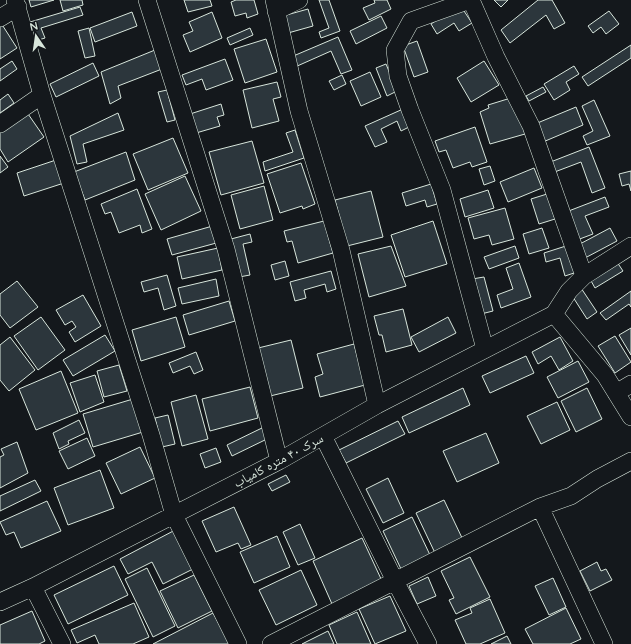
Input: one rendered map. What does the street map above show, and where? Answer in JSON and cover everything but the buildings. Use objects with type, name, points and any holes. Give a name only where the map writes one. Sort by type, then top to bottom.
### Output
[{"type":"street","points":[[146,0],[226,249],[279,461]]},
{"type":"street","points":[[299,0],[275,6],[300,111],[341,250],[377,405]]},
{"type":"street","points":[[485,349],[442,190],[398,76],[395,50],[411,21],[470,0],[496,57],[531,126],[584,276]]},
{"type":"street","points":[[0,18],[16,4],[42,95],[151,436],[174,515],[238,644]]},
{"type":"street","points":[[0,124],[42,95]]},
{"type":"street","points":[[631,246],[584,276],[569,291],[554,314],[605,375],[631,417]]},
{"type":"street","name":"سرک ۴۰ متره کامیاب","points":[[0,602],[33,587],[279,461],[377,405],[554,314]]},
{"type":"street","points":[[616,393],[631,384]]},
{"type":"street","points":[[323,436],[428,644]]},
{"type":"street","points":[[271,644],[540,507],[571,496],[597,479],[631,461]]},
{"type":"street","points":[[540,507],[604,644]]},
{"type":"street","points":[[33,587],[62,644]]}]
